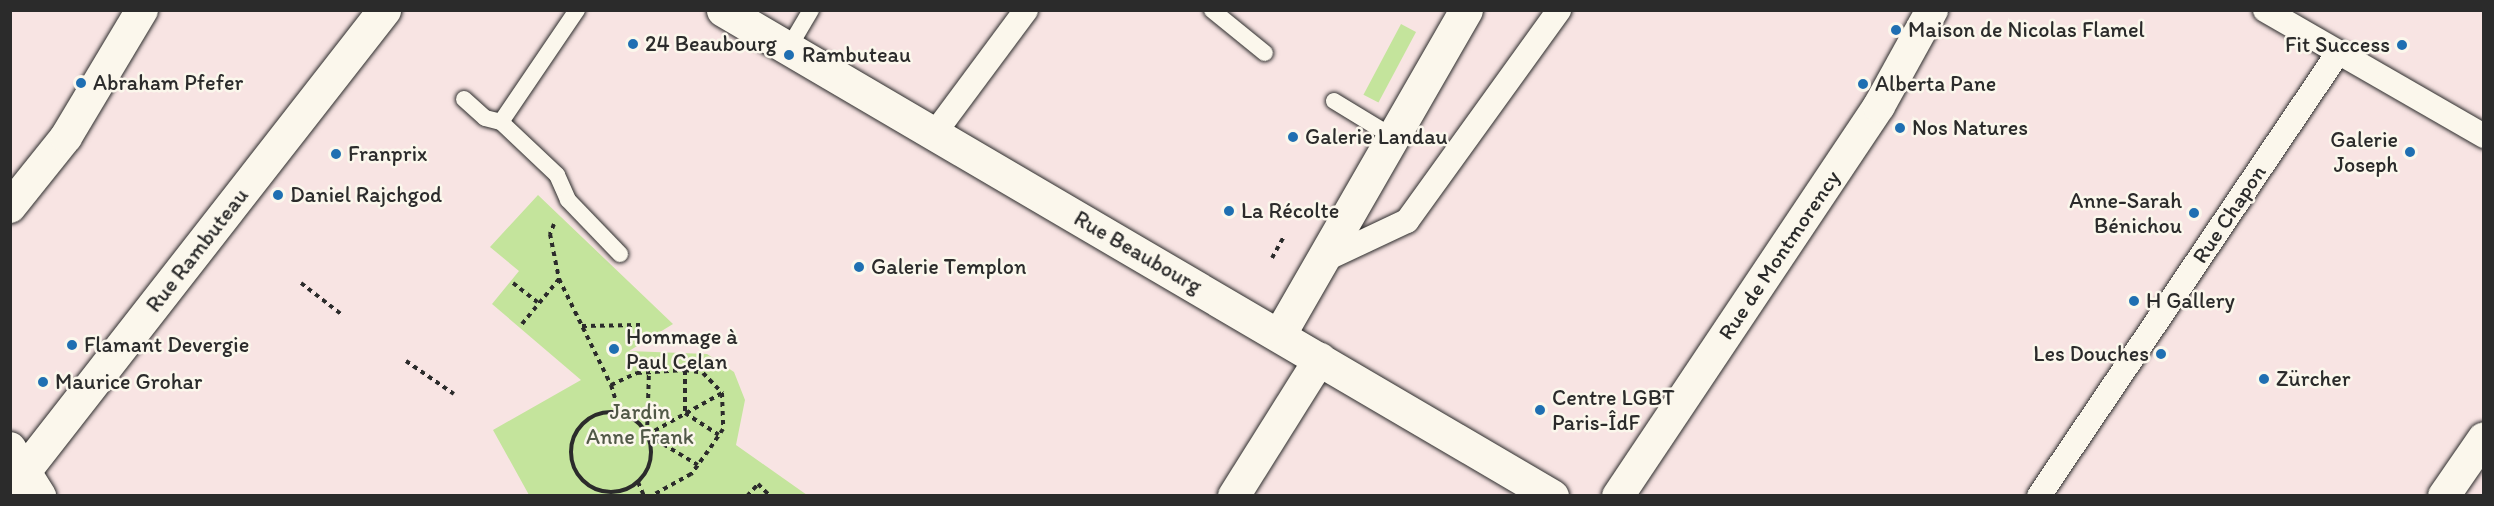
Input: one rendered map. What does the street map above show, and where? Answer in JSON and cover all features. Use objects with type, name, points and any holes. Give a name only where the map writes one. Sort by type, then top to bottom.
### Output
[{"type":"main road","name":"Rue Rambuteau","points":[[15,467],[384,10]]},
{"type":"main road","name":"Rue Beaubourg","points":[[723,10],[1552,495]]},
{"type":"main road","points":[[1279,334],[1466,10]]},
{"type":"street","points":[[10,207],[66,137],[142,10]]},
{"type":"street","points":[[934,134],[1026,10]]},
{"type":"street","points":[[1322,261],[1407,221],[1559,10]]},
{"type":"street","name":"Rue de Montmorency","points":[[1618,495],[1879,106],[1932,10]]},
{"type":"street","points":[[2265,10],[2484,136]]},
{"type":"street","name":"Rue Chapon","points":[[2039,495],[2338,52]]},
{"type":"street","points":[[1234,495],[1320,359]]},
{"type":"street","points":[[2444,495],[2484,438]]},
{"type":"street","points":[[15,467],[40,495]]},
{"type":"lane","points":[[501,122],[577,10]]},
{"type":"lane","points":[[788,49],[811,10]]},
{"type":"lane","points":[[1212,10],[1265,53]]},
{"type":"lane","points":[[464,99],[485,118],[501,122],[557,175],[568,200],[620,254]]},
{"type":"lane","points":[[1332,106],[1391,142]]},
{"type":"path","points":[[568,200],[550,234],[559,279],[611,385],[619,412],[647,435],[698,465]]},
{"type":"path","points":[[1272,258],[1285,235]]},
{"type":"path","points":[[522,324],[537,302],[559,279]]},
{"type":"path","points":[[301,283],[341,314]]},
{"type":"path","points":[[513,283],[537,302]]},
{"type":"path","points":[[582,326],[640,325]]},
{"type":"path","points":[[406,361],[454,394]]},
{"type":"path","points":[[611,385],[649,372],[685,370],[702,373],[722,393],[726,413],[719,435],[698,465],[651,495]]},
{"type":"path","points":[[685,370],[685,413]]},
{"type":"path","points":[[619,412],[592,416],[581,425],[570,449],[572,464],[587,486],[600,491],[620,491],[638,482],[651,460],[647,435],[649,372]]},
{"type":"path","points":[[647,435],[722,393]]},
{"type":"path","points":[[685,413],[719,435]]},
{"type":"path","points":[[638,482],[644,495]]},
{"type":"path","points":[[747,495],[758,484],[770,495]]},
{"type":"green space","points":[[1401,24],[1416,32],[1378,103],[1363,95]]},
{"type":"green space","name":"Jardin Anne Frank","points":[[538,195],[673,324],[629,351],[707,354],[734,372],[745,400],[736,445],[807,495],[529,495],[493,430],[581,380],[492,304],[519,271],[490,247]]},
{"type":"place","name":"Maison de Nicolas Flamel","points":[[1896,30]]},
{"type":"place","name":"24 Beaubourg","points":[[633,44]]},
{"type":"place","name":"Fit Success","points":[[2402,45]]},
{"type":"place","name":"Rambuteau","points":[[789,55]]},
{"type":"place","name":"Abraham Pfefer","points":[[81,83]]},
{"type":"place","name":"Alberta Pane","points":[[1863,84]]},
{"type":"place","name":"Nos Natures","points":[[1900,128]]},
{"type":"place","name":"Galerie Landau","points":[[1293,137]]},
{"type":"place","name":"Galerie Joseph","points":[[2410,152]]},
{"type":"place","name":"Franprix","points":[[336,154]]},
{"type":"place","name":"Daniel Rajchgod","points":[[278,195]]},
{"type":"place","name":"La Récolte","points":[[1229,211]]},
{"type":"place","name":"Anne-Sarah Bénichou","points":[[2194,213]]},
{"type":"place","name":"Galerie Templon","points":[[859,267]]},
{"type":"place","name":"H Gallery","points":[[2134,301]]},
{"type":"place","name":"Flamant Devergie","points":[[72,345]]},
{"type":"place","name":"Hommage à Paul Celan","points":[[614,349]]},
{"type":"place","name":"Les Douches","points":[[2161,354]]},
{"type":"place","name":"Zürcher","points":[[2264,379]]},
{"type":"place","name":"Maurice Grohar","points":[[43,382]]},
{"type":"place","name":"Centre LGBT Paris-ÎdF","points":[[1540,410]]}]
